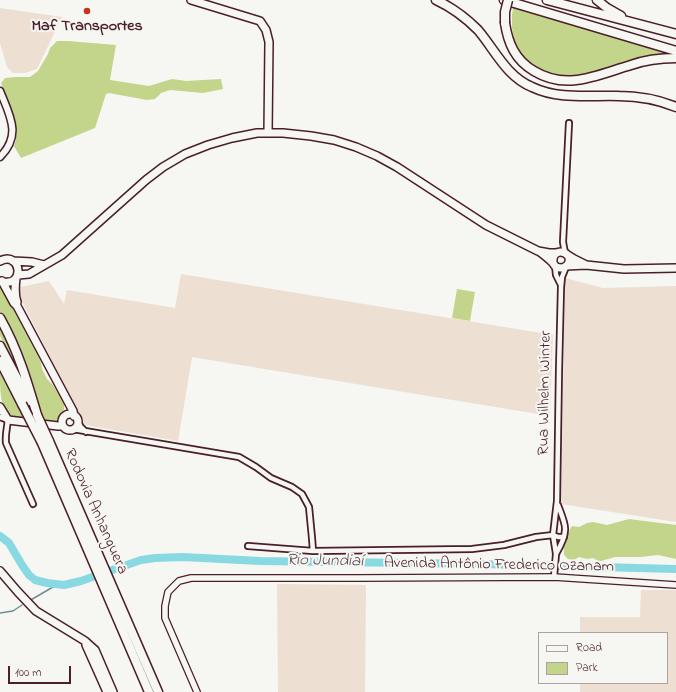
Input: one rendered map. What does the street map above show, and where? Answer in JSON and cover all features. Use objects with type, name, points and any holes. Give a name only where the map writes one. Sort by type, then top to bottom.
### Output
[{"type":"highway","points":[[436,0],[470,22],[516,78],[530,87],[563,95],[635,97],[670,104],[676,107]]},
{"type":"highway","points":[[504,0],[676,51]]},
{"type":"highway","points":[[508,0],[505,12],[505,23],[510,45],[514,52],[530,69],[550,79],[563,81],[590,78],[641,62],[676,58]]},
{"type":"highway","points":[[547,0],[676,34]]},
{"type":"highway","points":[[597,0],[607,8],[630,21]]},
{"type":"highway","points":[[0,318],[20,361],[37,415]]},
{"type":"highway","name":"Rodovia Anhanguera","points":[[0,346],[37,415],[45,442],[91,559],[111,592],[158,692]]},
{"type":"highway","name":"Rodovia Anhanguera","points":[[0,360],[22,404],[45,442],[100,557],[111,592],[149,692]]},
{"type":"main road","points":[[191,0],[260,21],[266,30],[269,42],[268,133]]},
{"type":"main road","points":[[0,91],[11,119],[13,132],[12,140],[5,153],[0,157]]},
{"type":"main road","points":[[1,281],[10,282],[17,276],[29,274],[62,255],[146,180],[186,154],[208,145],[257,133],[284,133],[311,136],[334,140],[363,150],[397,167],[486,225],[538,251],[560,268],[566,266],[586,265],[624,269],[676,268]]},
{"type":"main road","points":[[538,251],[561,253],[586,265]]},
{"type":"main road","points":[[554,264],[553,257],[561,253]]},
{"type":"main road","points":[[561,253],[569,258],[566,266]]},
{"type":"main road","points":[[2,259],[32,262],[44,265]]},
{"type":"main road","points":[[13,261],[18,267],[14,290],[17,306],[73,411],[77,426],[73,430],[68,430],[64,421],[66,398]]},
{"type":"main road","points":[[1,281],[14,304],[17,306]]},
{"type":"main road","points":[[0,407],[8,420],[51,425],[64,421],[72,415],[76,418]]},
{"type":"main road","points":[[0,571],[36,610],[85,641],[113,692]]},
{"type":"main road","points":[[104,677],[107,692]]},
{"type":"street","points":[[561,253],[568,124]]},
{"type":"street","name":"Rua Wilhelm Winter","points":[[554,264],[556,275],[561,287]]},
{"type":"street","name":"Rua Wilhelm Winter","points":[[557,501],[558,377],[561,287],[562,277],[566,266]]},
{"type":"street","points":[[0,417],[8,420],[6,443],[33,504]]},
{"type":"street","points":[[76,418],[86,432]]},
{"type":"street","points":[[73,430],[239,457],[271,478],[292,487],[302,494],[309,507],[313,551]]},
{"type":"street","points":[[554,575],[555,555],[553,535],[557,501]]},
{"type":"street","points":[[555,555],[564,537],[565,531],[565,526],[557,501]]},
{"type":"street","points":[[554,525],[557,524],[565,526]]},
{"type":"street","points":[[248,546],[313,551],[472,549],[504,545],[536,537],[553,535],[564,537]]},
{"type":"street","name":"Avenida Antônio Frederico Ozanam","points":[[197,692],[165,618],[165,606],[168,592],[179,580],[191,578],[370,578],[554,575],[676,584]]},
{"type":"shaded area","points":[[0,8],[62,17],[37,69],[25,73],[13,73],[7,67],[0,43]]},
{"type":"shaded area","points":[[181,274],[553,335],[550,416],[192,357],[178,441],[85,425],[19,296],[20,287],[49,281],[64,304],[67,290],[175,308]]},
{"type":"shaded area","points":[[565,278],[603,288],[676,286],[676,522],[561,504]]},
{"type":"shaded area","points":[[277,584],[366,585],[365,692],[278,692]]},
{"type":"shaded area","points":[[641,590],[676,590],[676,692],[580,692],[580,684],[668,684],[668,632],[580,632],[580,617],[640,617]]},
{"type":"green space","points":[[513,8],[676,56],[597,75],[559,79],[527,64],[515,44],[512,28]]},
{"type":"green space","points":[[57,41],[116,45],[110,80],[149,86],[172,79],[186,81],[221,79],[223,89],[203,93],[170,90],[161,93],[155,99],[147,100],[109,93],[106,94],[95,128],[21,158],[14,146],[16,140],[16,123],[1,83],[5,78],[30,77],[38,71],[50,48]]},
{"type":"green space","points":[[0,287],[4,291],[41,362],[42,369],[47,379],[53,385],[64,404],[63,413],[57,421],[47,424],[38,406],[11,332],[0,311]]},
{"type":"green space","points":[[457,289],[475,292],[470,321],[452,318]]},
{"type":"green space","points":[[0,324],[5,334],[21,377],[0,336]]},
{"type":"green space","points":[[0,373],[24,419],[11,417],[5,411],[1,396]]},
{"type":"green space","points":[[629,519],[676,525],[676,559],[658,555],[641,557],[615,557],[598,561],[593,558],[587,559],[579,557],[574,560],[568,559],[564,555],[566,540],[572,526],[579,527],[593,522],[607,525]]},
{"type":"waterway","name":"Rio Jundiaí","points":[[0,536],[9,543],[29,575],[35,580],[64,585],[81,581],[141,560],[183,557],[260,561],[483,564],[676,569]]},
{"type":"waterway","points":[[29,601],[53,587],[64,585]]},
{"type":"waterway","points":[[0,613],[13,611],[22,605]]},
{"type":"place","name":"Maf Transportes","points":[[87,11]]}]
